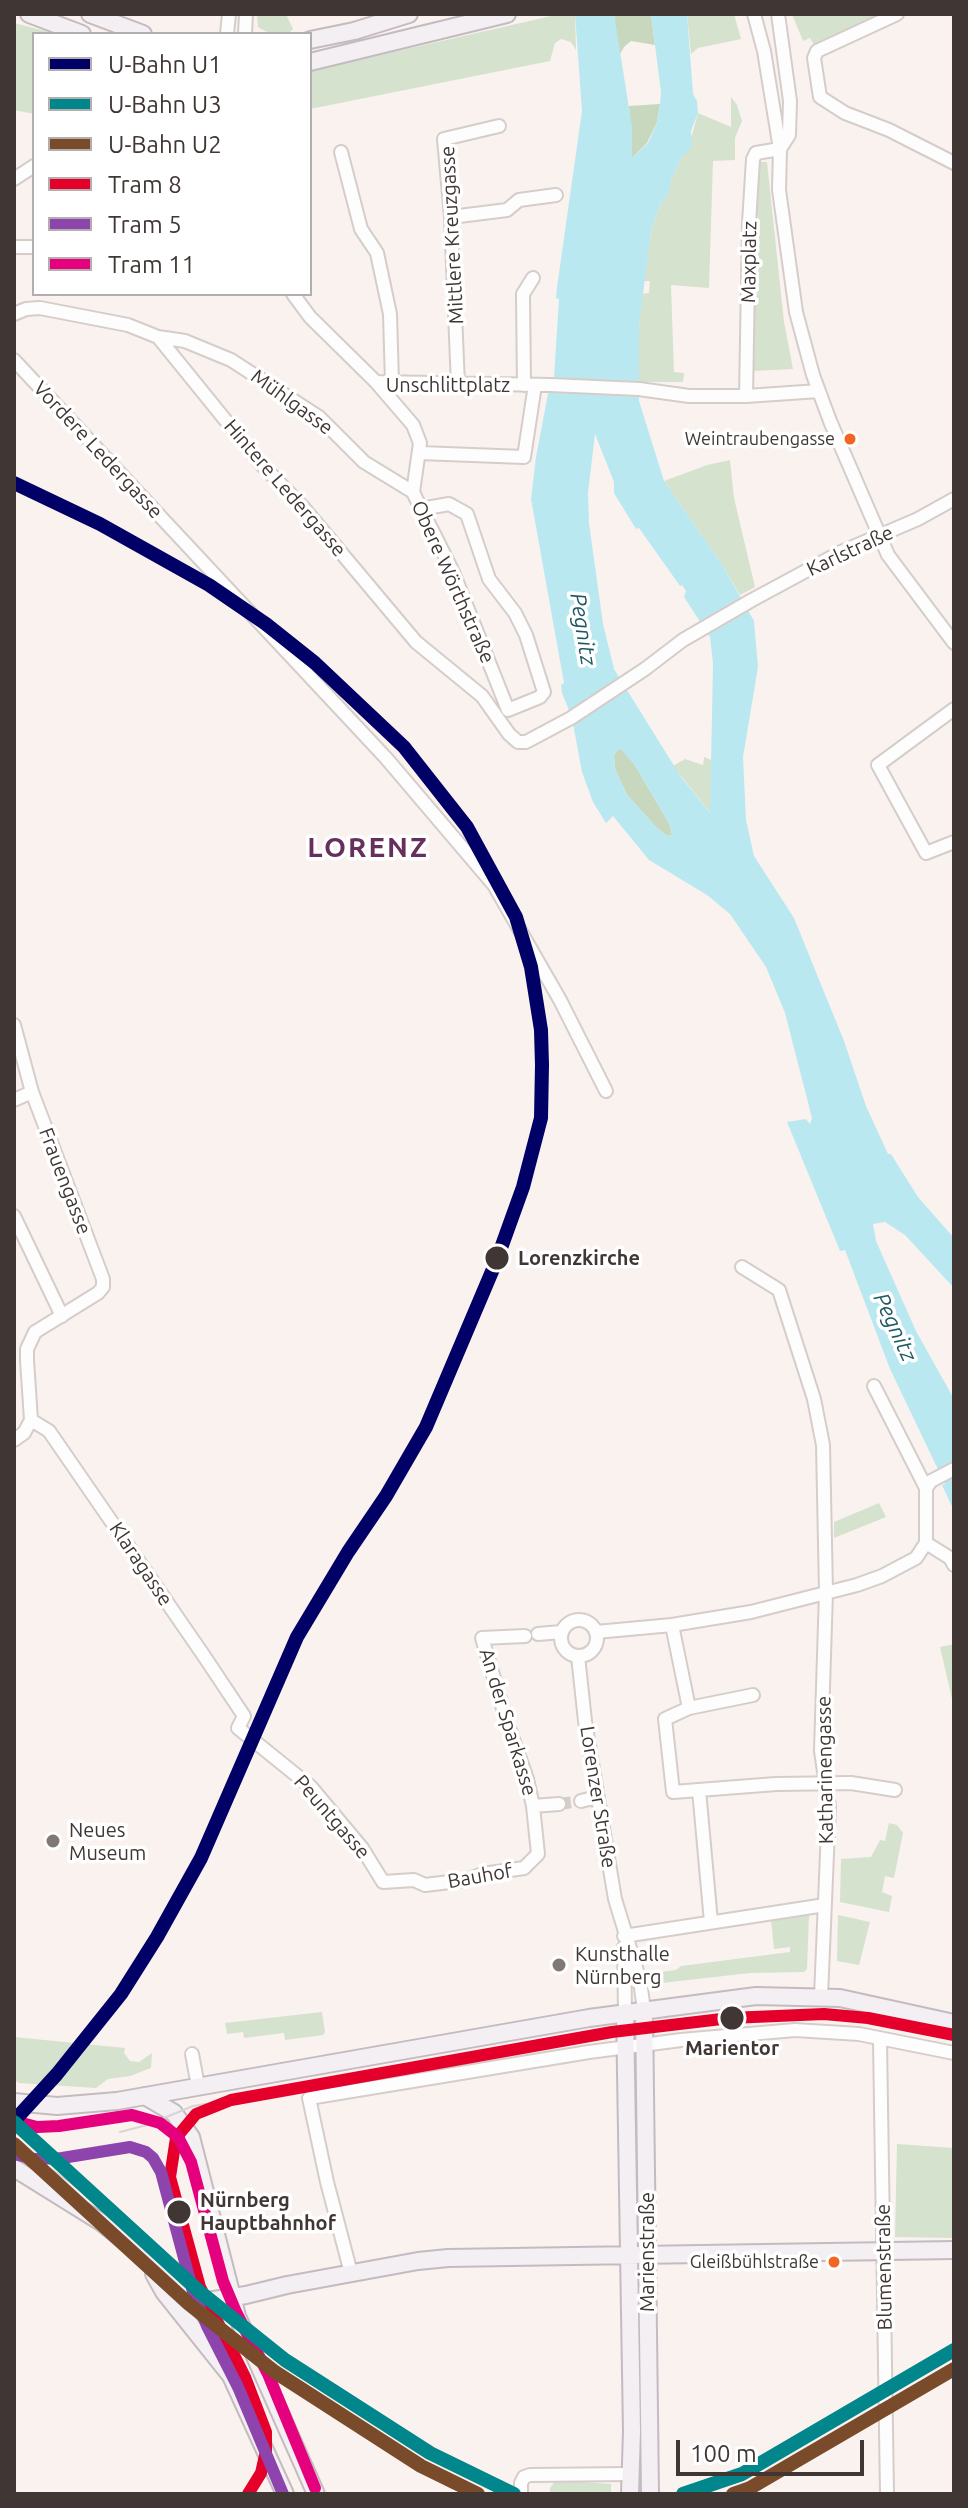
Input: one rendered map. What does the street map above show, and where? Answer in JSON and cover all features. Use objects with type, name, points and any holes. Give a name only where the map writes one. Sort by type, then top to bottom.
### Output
[{"type":"main road","points":[[29,14],[77,32]]},
{"type":"main road","points":[[90,14],[138,32]]},
{"type":"main road","points":[[312,40],[354,31],[409,14]]},
{"type":"main road","points":[[312,62],[507,14]]},
{"type":"main road","points":[[14,2102],[41,2106],[75,2105],[145,2096],[625,2012],[756,1996],[821,1996],[864,2002],[954,2023]]},
{"type":"main road","name":"Marienstraße","points":[[644,2010],[650,2494]]},
{"type":"main road","name":"Marienstraße","points":[[625,2012],[632,2431],[630,2494]]},
{"type":"main road","points":[[145,2096],[174,2113],[194,2143],[231,2298],[251,2352],[316,2494]]},
{"type":"main road","points":[[14,2168],[92,2215],[193,2300],[204,2302],[351,2273],[448,2258],[954,2250]]},
{"type":"main road","points":[[145,2257],[164,2292],[235,2383],[285,2494]]},
{"type":"main road","points":[[301,2494],[309,2477]]},
{"type":"street","name":"Maxplatz","points":[[754,14],[780,149],[779,190],[796,312],[830,421],[879,537]]},
{"type":"street","name":"Maxplatz","points":[[746,396],[753,159],[756,153],[780,149],[789,135],[790,101],[778,14]]},
{"type":"street","points":[[897,14],[817,51],[814,58],[820,97],[845,113],[889,130],[954,163]]},
{"type":"street","name":"Mittlere Kreuzgasse","points":[[458,385],[451,217],[444,139],[499,126]]},
{"type":"street","points":[[341,152],[361,229],[377,253],[390,314],[392,383]]},
{"type":"street","points":[[14,179],[32,167]]},
{"type":"street","points":[[451,217],[507,210],[519,200],[556,195]]},
{"type":"street","points":[[529,385],[523,294],[533,278]]},
{"type":"street","points":[[294,296],[310,317],[376,382]]},
{"type":"street","points":[[14,314],[40,308],[128,325],[158,337]]},
{"type":"street","name":"Mühlgasse","points":[[158,337],[185,341],[231,360],[319,417],[364,462],[413,492]]},
{"type":"street","name":"Hintere Ledergasse","points":[[158,337],[261,464],[302,506],[416,642],[482,696],[509,734],[518,742],[526,742],[571,718]]},
{"type":"street","name":"Vordere Ledergasse","points":[[14,360],[337,706],[494,885],[553,987],[606,1091]]},
{"type":"street","name":"Unschlittplatz","points":[[376,382],[551,385],[639,389],[689,396],[746,396]]},
{"type":"street","name":"Unschlittplatz","points":[[376,382],[413,425],[420,443],[420,453],[524,457],[529,385]]},
{"type":"street","points":[[746,396],[819,391]]},
{"type":"street","name":"Obere Wörthstraße","points":[[420,453],[413,492],[421,509],[456,580],[508,710],[540,697],[544,692],[526,635],[515,613],[489,579],[467,514],[449,504],[421,509]]},
{"type":"street","points":[[948,502],[954,514]]},
{"type":"street","name":"Karlstraße","points":[[571,718],[704,627],[841,552],[879,537],[948,502]]},
{"type":"street","points":[[879,537],[907,584],[954,643]]},
{"type":"street","points":[[954,709],[878,765],[926,853],[954,842]]},
{"type":"street","name":"Frauengasse","points":[[14,1025],[32,1092],[103,1279],[103,1287],[98,1293],[62,1316]]},
{"type":"street","points":[[14,1100],[32,1092]]},
{"type":"street","points":[[14,1216],[62,1316],[35,1332],[30,1341],[27,1360],[31,1420],[19,1436]]},
{"type":"street","name":"Katharinengasse","points":[[742,1267],[779,1290],[814,1399],[823,1445],[826,1592],[821,1751],[829,1806],[821,1996]]},
{"type":"street","points":[[596,1632],[672,1625],[751,1612],[882,1576],[916,1558],[926,1543],[926,1488],[874,1386]]},
{"type":"street","name":"Klaragasse","points":[[31,1420],[49,1431],[241,1722]]},
{"type":"street","points":[[926,1488],[954,1469]]},
{"type":"street","points":[[926,1543],[950,1558],[954,1565]]},
{"type":"street","points":[[561,1632],[567,1624],[577,1620],[587,1622],[596,1632]]},
{"type":"street","points":[[672,1625],[689,1708]]},
{"type":"street","name":"An der Sparkasse","points":[[529,1865],[538,1854],[533,1806],[482,1638],[561,1632]]},
{"type":"street","name":"Lorenzer Straße","points":[[561,1632],[564,1648],[578,1656],[597,1797],[624,1936]]},
{"type":"street","points":[[578,1656],[593,1649],[596,1632]]},
{"type":"street","points":[[753,1695],[689,1708],[665,1719],[673,1792],[776,1784],[851,1783],[895,1790]]},
{"type":"street","name":"Peuntgasse","points":[[241,1722],[311,1787],[362,1848],[383,1882]]},
{"type":"street","points":[[699,1790],[711,1922]]},
{"type":"street","points":[[581,1801],[597,1797]]},
{"type":"street","name":"An der Sparkasse","points":[[533,1806],[559,1804]]},
{"type":"street","name":"Bauhof","points":[[383,1882],[414,1880],[425,1885],[466,1880],[529,1865]]},
{"type":"street","points":[[624,1936],[825,1905]]},
{"type":"street","points":[[624,1936],[640,1981],[644,2010]]},
{"type":"street","points":[[624,1936],[625,2012]]},
{"type":"street","points":[[351,2273],[309,2098],[645,2045],[795,2030],[859,2034],[954,2053]]},
{"type":"street","name":"Blumenstraße","points":[[880,2040],[887,2494]]},
{"type":"street","points":[[192,2054],[198,2086]]},
{"type":"street","points":[[521,2494],[521,2483],[524,2477],[530,2475],[630,2474]]},
{"type":"green space","points":[[257,14],[286,14],[293,29],[290,32],[267,32],[258,27]]},
{"type":"green space","points":[[560,14],[575,14],[576,50],[571,42],[561,39],[555,43],[550,61],[312,109],[312,71]]},
{"type":"green space","points":[[614,14],[651,14],[655,45],[631,41],[619,56]]},
{"type":"green space","points":[[687,14],[734,14],[741,39],[698,48],[691,54]]},
{"type":"green space","points":[[792,14],[880,14],[814,45],[810,38],[803,41]]},
{"type":"green space","points":[[14,23],[49,32],[32,32],[32,114],[14,110]]},
{"type":"green space","points":[[731,97],[742,121],[735,138],[735,160],[713,161],[709,288],[671,285],[674,372],[684,373],[683,382],[639,382],[639,326],[642,294],[649,293],[650,281],[644,281],[651,230],[662,201],[670,191],[670,182],[683,155],[687,153],[698,113],[731,127]]},
{"type":"green space","points":[[660,104],[657,122],[647,143],[631,159],[629,106]]},
{"type":"green space","points":[[760,162],[767,162],[784,322],[793,369],[752,371],[753,223]]},
{"type":"green space","points":[[730,460],[734,498],[755,587],[740,595],[664,481]]},
{"type":"green space","points":[[618,749],[623,749],[636,767],[670,825],[672,835],[667,836],[657,828],[627,795],[615,769],[614,755]]},
{"type":"green space","points":[[704,757],[711,760],[711,814],[673,766],[685,759],[703,765]]},
{"type":"green space","points":[[879,1503],[886,1517],[834,1538],[834,1522]]},
{"type":"green space","points":[[954,1644],[954,1698],[952,1699],[940,1647]]},
{"type":"green space","points":[[889,1823],[897,1825],[903,1833],[894,1878],[885,1876],[882,1892],[892,1896],[889,1912],[840,1902],[841,1859],[871,1857],[880,1840],[885,1841]]},
{"type":"green space","points":[[809,1915],[807,1969],[804,1972],[750,1973],[662,1983],[654,1973],[676,1970],[681,1966],[790,1952],[790,1947],[774,1949],[771,1919]]},
{"type":"green space","points":[[838,1915],[870,1922],[859,1965],[837,1961]]},
{"type":"green space","points":[[322,2012],[323,2035],[285,2040],[284,2033],[244,2038],[243,2032],[227,2034],[225,2023]]},
{"type":"green space","points":[[14,2037],[125,2048],[124,2053],[130,2061],[139,2062],[152,2053],[151,2068],[130,2076],[108,2079],[96,2088],[19,2083],[14,2080]]},
{"type":"green space","points":[[897,2144],[954,2148],[954,2238],[895,2237]]},
{"type":"green space","points":[[556,2480],[611,2484],[611,2494],[550,2494]]},
{"type":"water","name":"Pegnitz","points":[[575,14],[614,14],[632,127],[632,158],[648,143],[657,122],[660,104],[651,14],[687,14],[693,94],[698,113],[691,131],[692,145],[683,155],[670,182],[670,192],[662,201],[651,230],[639,326],[639,401],[664,481],[723,566],[754,621],[758,667],[743,757],[746,820],[754,856],[794,918],[844,1041],[866,1106],[888,1154],[891,1154],[918,1197],[954,1238],[954,1288],[905,1235],[885,1222],[873,1224],[876,1241],[916,1331],[954,1399],[954,1511],[942,1485],[945,1484],[890,1369],[845,1250],[840,1251],[787,1122],[806,1119],[810,1124],[812,1118],[785,1013],[766,967],[730,914],[707,895],[649,860],[613,816],[606,823],[593,802],[582,772],[572,718],[562,693],[561,685],[564,683],[531,499],[536,457],[551,378],[554,377],[557,287],[582,111]],"holes":[[[595,434],[614,482],[614,493],[636,529],[639,528],[682,585],[686,591],[684,597],[710,637],[713,664],[710,813],[681,777],[614,669],[603,624],[589,523],[588,493]],[[620,748],[636,767],[670,825],[672,835],[667,836],[657,828],[627,795],[615,769],[614,755]]]},
{"type":"tunnel","points":[[559,1804],[581,1801]]},
{"type":"tram line","name":"8","points":[[248,2494],[261,2473],[266,2432],[245,2377],[200,2287],[170,2177],[176,2138],[196,2114],[231,2100],[612,2032],[730,2018],[824,2014],[868,2018],[954,2035]]},
{"type":"tram line","points":[[120,2132],[147,2125],[193,2106],[231,2100]]},
{"type":"tram line","name":"11","points":[[18,2122],[37,2127],[59,2126],[132,2115],[160,2123],[178,2137],[191,2162],[223,2281],[268,2374],[315,2488]]},
{"type":"tram line","name":"5","points":[[14,2154],[34,2159],[62,2158],[130,2147],[153,2158],[161,2172],[193,2292],[238,2387],[283,2494]]},
{"type":"tram line","points":[[14,2149],[54,2171],[97,2202]]},
{"type":"metro line","name":"U1","points":[[14,483],[100,524],[209,585],[315,663],[404,747],[467,827],[516,917],[531,967],[541,1030],[542,1065],[541,1118],[523,1187],[496,1262],[426,1427],[297,1637],[201,1858],[157,1937],[121,1994],[57,2074],[14,2121]]},
{"type":"metro line","name":"U3","points":[[14,2122],[200,2292],[285,2360],[430,2453],[514,2494]]},
{"type":"metro line","name":"U2","points":[[14,2144],[189,2304],[275,2372],[421,2466],[478,2494]]},
{"type":"metro line","name":"U3","points":[[683,2494],[742,2474],[954,2350]]},
{"type":"metro line","name":"U2","points":[[733,2494],[750,2488],[954,2369]]},
{"type":"place","name":"Weintraubengasse","points":[[850,439]]},
{"type":"place","name":"Lorenzkirche","points":[[497,1258]]},
{"type":"place","name":"Neues Museum","points":[[53,1841]]},
{"type":"place","name":"Kunsthalle Nürnberg","points":[[559,1965]]},
{"type":"place","name":"Marientor","points":[[732,2018]]},
{"type":"place","name":"Nürnberg Hauptbahnhof","points":[[179,2212]]},
{"type":"place","name":"Gleißbühlstraße","points":[[834,2262]]},
{"type":"district","name":"LORENZ","points":[[368,848]]}]
